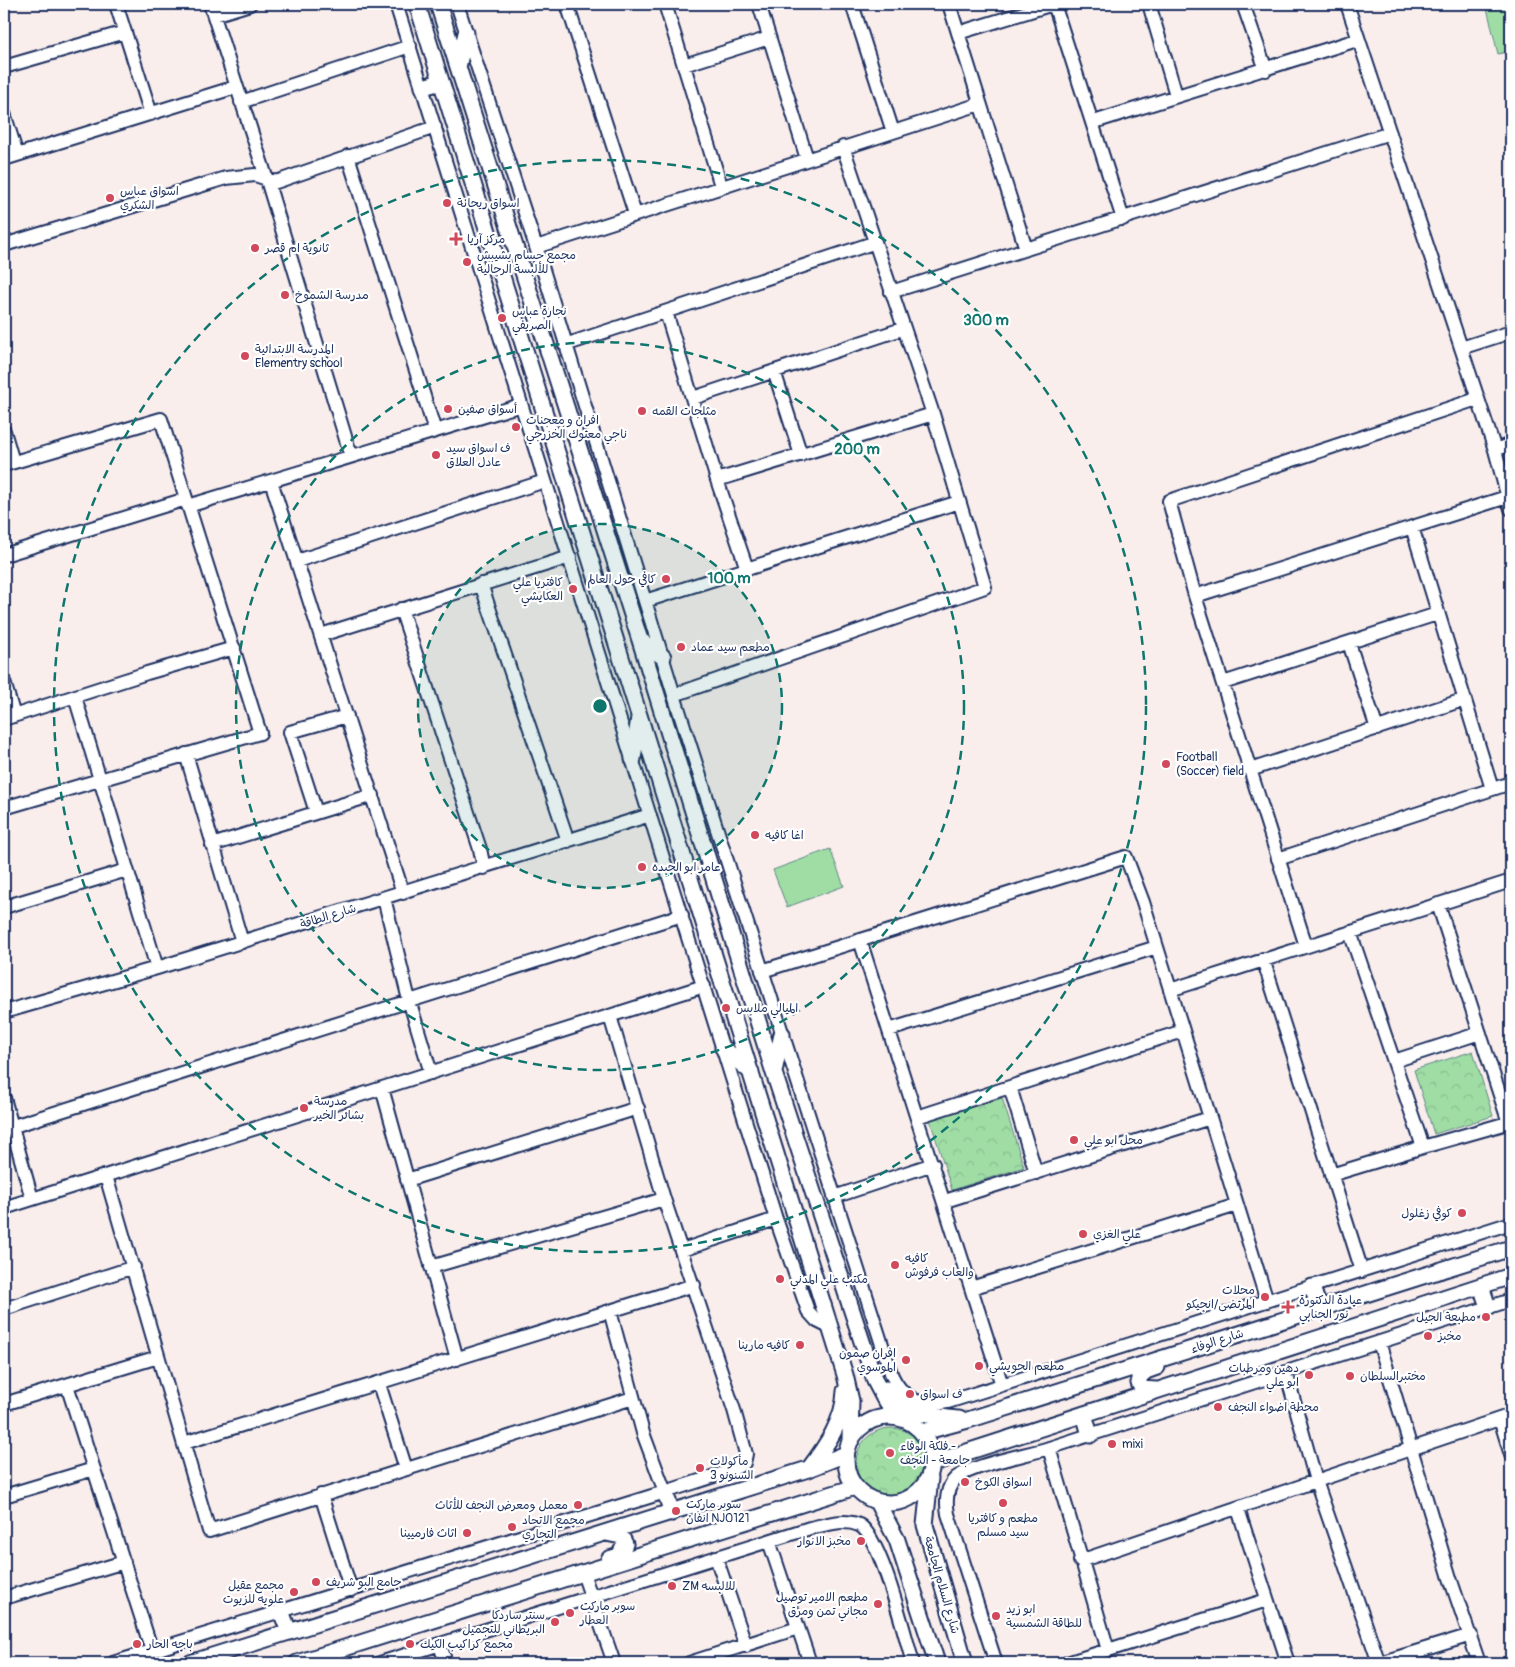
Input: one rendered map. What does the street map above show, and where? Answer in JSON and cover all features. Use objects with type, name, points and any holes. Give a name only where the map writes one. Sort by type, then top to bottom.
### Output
[{"type":"main road","points":[[190,1663],[808,1469],[848,1447],[858,1429],[870,1421],[883,1416],[898,1417],[912,1422],[923,1432],[932,1452],[932,1469],[924,1486],[914,1495],[903,1501],[890,1503],[877,1502],[865,1496],[855,1487],[846,1466],[848,1447],[851,1401],[845,1375],[640,713],[417,4]]},
{"type":"main road","points":[[438,4],[640,640],[774,1073],[871,1371],[885,1400],[898,1417]]},
{"type":"main road","points":[[458,69],[466,33]]},
{"type":"main road","points":[[423,87],[441,82]]},
{"type":"main road","points":[[520,332],[532,333],[539,324]]},
{"type":"main road","points":[[531,367],[538,357],[550,356]]},
{"type":"main road","points":[[640,640],[663,657]]},
{"type":"main road","points":[[633,759],[640,713]]},
{"type":"main road","points":[[774,1073],[782,1034]]},
{"type":"main road","points":[[723,1048],[752,1073]]},
{"type":"main road","name":"شارع الوفاء","points":[[923,1432],[968,1420],[1511,1248]]},
{"type":"main road","points":[[932,1469],[1156,1390],[1511,1276]]},
{"type":"main road","points":[[1481,1286],[1488,1308]]},
{"type":"main road","points":[[1312,1287],[1319,1308]]},
{"type":"main road","points":[[1156,1390],[1142,1389],[1139,1377],[1146,1371],[1200,1353],[1209,1343]]},
{"type":"main road","points":[[871,1371],[897,1401],[911,1411],[968,1420]]},
{"type":"main road","points":[[808,1469],[833,1434],[840,1415],[845,1375]]},
{"type":"main road","points":[[1084,1414],[1090,1435]]},
{"type":"main road","name":"شارع السلام الجامعة","points":[[932,1469],[925,1525],[965,1663]]},
{"type":"main road","points":[[297,1663],[855,1487]]},
{"type":"main road","points":[[665,1492],[672,1513]]},
{"type":"main road","points":[[877,1502],[897,1540],[938,1663]]},
{"type":"main road","points":[[560,1580],[572,1571],[619,1556],[624,1550],[624,1541],[620,1536],[606,1533]]},
{"type":"main road","points":[[281,1611],[289,1632]]},
{"type":"street","points":[[116,4],[151,114]]},
{"type":"street","points":[[250,4],[212,9],[268,180],[351,456]]},
{"type":"street","points":[[396,4],[776,1219],[808,1311],[817,1321],[831,1328]]},
{"type":"street","points":[[457,4],[536,247],[674,695],[834,1197],[892,1376],[902,1392],[919,1403],[939,1404],[1511,1223]]},
{"type":"street","points":[[568,4],[635,214]]},
{"type":"street","points":[[665,4],[720,186]]},
{"type":"street","points":[[759,4],[807,159]]},
{"type":"street","points":[[852,4],[892,132]]},
{"type":"street","points":[[949,4],[1026,249]]},
{"type":"street","points":[[958,34],[1054,4],[1094,122],[1123,218]]},
{"type":"street","points":[[1149,4],[1176,95]]},
{"type":"street","points":[[1243,4],[1266,70]]},
{"type":"street","points":[[1195,596],[1412,527],[1509,503],[1495,450],[1462,348],[1357,40],[1347,4]]},
{"type":"street","points":[[4,67],[125,32]]},
{"type":"street","points":[[684,65],[770,38]]},
{"type":"street","points":[[1094,122],[1176,95],[1266,70],[1357,40]]},
{"type":"street","points":[[241,102],[410,46]]},
{"type":"street","points":[[4,159],[236,87]]},
{"type":"street","points":[[536,247],[720,186],[980,104]]},
{"type":"street","points":[[4,113],[17,155]]},
{"type":"street","points":[[4,245],[226,178],[255,175],[276,182],[435,127]]},
{"type":"street","points":[[891,292],[1390,133]]},
{"type":"street","points":[[674,695],[985,587],[932,414],[902,329],[843,147]]},
{"type":"street","points":[[348,156],[435,431]]},
{"type":"street","points":[[565,346],[874,243]]},
{"type":"street","points":[[666,312],[717,480],[747,569]]},
{"type":"street","points":[[693,398],[902,329]]},
{"type":"street","points":[[1462,348],[1511,332]]},
{"type":"street","points":[[774,371],[801,455]]},
{"type":"street","points":[[1306,946],[1195,596],[1170,501],[1477,398]]},
{"type":"street","points":[[4,555],[187,502],[270,481],[521,405]]},
{"type":"street","points":[[717,480],[932,414]]},
{"type":"street","points":[[4,431],[8,464],[161,419],[260,733],[4,808]]},
{"type":"street","points":[[1495,450],[1511,444]]},
{"type":"street","points":[[270,481],[403,892]]},
{"type":"street","points":[[297,560],[545,481]]},
{"type":"street","points":[[645,601],[959,502]]},
{"type":"street","points":[[1412,527],[1463,700],[1492,789]]},
{"type":"street","points":[[321,635],[570,557]]},
{"type":"street","points":[[482,584],[568,842]]},
{"type":"street","points":[[401,609],[480,849],[484,868]]},
{"type":"street","points":[[1222,683],[1438,614]]},
{"type":"street","points":[[1349,643],[1377,729]]},
{"type":"street","points":[[4,682],[9,717],[147,673],[234,648]]},
{"type":"street","points":[[75,697],[157,968]]},
{"type":"street","points":[[1250,770],[1463,700]]},
{"type":"street","points":[[316,812],[290,732],[347,716]]},
{"type":"street","points":[[186,754],[242,942]]},
{"type":"street","points":[[1278,859],[1511,783]]},
{"type":"street","points":[[212,845],[373,795]]},
{"type":"street","name":"شارع الطاقة","points":[[4,1012],[157,968],[650,815]]},
{"type":"street","points":[[762,970],[1126,857],[1157,946],[1266,1301]]},
{"type":"street","points":[[4,907],[127,870]]},
{"type":"street","points":[[1170,990],[1511,881]]},
{"type":"street","points":[[384,898],[409,1000],[431,1073]]},
{"type":"street","points":[[1331,1175],[1510,1122],[1438,904]]},
{"type":"street","points":[[8,1127],[682,915]]},
{"type":"street","points":[[1350,932],[1423,1147]]},
{"type":"street","points":[[860,940],[945,1201],[1002,1385]]},
{"type":"street","points":[[889,1030],[1157,946]]},
{"type":"street","points":[[1263,959],[1362,1271]]},
{"type":"street","points":[[4,1208],[704,986]]},
{"type":"street","points":[[112,1663],[665,1492],[730,1471],[744,1463],[746,1454],[734,1410],[664,1199],[610,1016]]},
{"type":"street","points":[[917,1118],[1183,1031]]},
{"type":"street","points":[[1394,1061],[1480,1033]]},
{"type":"street","points":[[1010,1087],[1036,1173]]},
{"type":"street","points":[[382,1088],[458,1359]]},
{"type":"street","points":[[4,1098],[8,1127],[32,1199]]},
{"type":"street","points":[[407,1180],[638,1108]]},
{"type":"street","points":[[945,1201],[1210,1118]]},
{"type":"street","points":[[834,1197],[933,1164]]},
{"type":"street","points":[[106,1176],[209,1531],[633,1398]]},
{"type":"street","points":[[431,1267],[664,1199]]},
{"type":"street","points":[[971,1288],[1237,1205]]},
{"type":"street","points":[[682,1250],[776,1219]]},
{"type":"street","points":[[4,1309],[134,1268]]},
{"type":"street","points":[[184,1443],[694,1285]]},
{"type":"street","points":[[996,1663],[948,1514],[948,1494],[956,1478],[974,1470],[1049,1448],[1511,1300]]},
{"type":"street","points":[[610,1310],[633,1398],[665,1492]]},
{"type":"street","points":[[1379,1342],[1450,1578],[1479,1663]]},
{"type":"street","points":[[4,1404],[158,1357]]},
{"type":"street","points":[[1286,1372],[1316,1481],[1380,1663],[1471,1635]]},
{"type":"street","points":[[379,1384],[406,1469]]},
{"type":"street","points":[[67,1385],[152,1652]]},
{"type":"street","points":[[1080,1561],[1505,1417],[1511,1455]]},
{"type":"street","points":[[1049,1448],[1080,1561],[1108,1650]]},
{"type":"street","points":[[4,1496],[94,1469]]},
{"type":"street","points":[[322,1495],[351,1590]]},
{"type":"street","points":[[1238,1509],[1288,1663]]},
{"type":"street","points":[[380,1663],[716,1557],[831,1523],[845,1522],[860,1526],[872,1540],[883,1565],[913,1663]]},
{"type":"street","points":[[769,1541],[810,1663]]},
{"type":"street","points":[[716,1557],[746,1646]]},
{"type":"street","points":[[4,1598],[124,1562]]},
{"type":"street","points":[[584,1573],[614,1663]]},
{"type":"street","points":[[1067,1663],[1267,1600]]},
{"type":"street","points":[[689,1663],[798,1628]]},
{"type":"street","points":[[440,1644],[446,1663]]},
{"type":"green space","points":[[1486,4],[1511,4],[1511,51],[1498,54]]},
{"type":"green space","points":[[830,849],[844,886],[787,907],[773,870]]},
{"type":"green space","points":[[1473,1051],[1493,1116],[1434,1134],[1414,1070]]},
{"type":"green space","points":[[1002,1098],[1024,1167],[952,1190],[930,1120]]},
{"type":"green space","points":[[891,1428],[910,1434],[920,1444],[926,1463],[920,1482],[910,1492],[891,1498],[872,1492],[862,1482],[856,1463],[862,1444],[872,1434]]},
{"type":"place","name":"اسواق عباس الشكري","points":[[110,198]]},
{"type":"place","name":"اسواق ريحانة","points":[[447,203]]},
{"type":"place","name":"مركز آريا","points":[[456,239]]},
{"type":"place","name":"ثانوية ام قصر","points":[[255,248]]},
{"type":"place","name":"مجمع حسام بشيبش للألبسة الرجالية","points":[[467,262]]},
{"type":"place","name":"مدرسة الشموخ","points":[[285,295]]},
{"type":"place","name":"نجارة عباس الصريفي","points":[[502,318]]},
{"type":"place","name":"المدرسة الابتدائية Elementry school","points":[[245,356]]},
{"type":"place","name":"أسواق صفين","points":[[448,409]]},
{"type":"place","name":"مثلجات القمه","points":[[642,411]]},
{"type":"place","name":"افران و معجنات ناجي معتوك الخزرجي","points":[[516,427]]},
{"type":"place","name":"ف اسواق سيد عادل العلاق","points":[[436,455]]},
{"type":"place","name":"كافي حول العالم","points":[[666,579]]},
{"type":"place","name":"كافتريا علي العكايشي","points":[[573,589]]},
{"type":"place","name":"مطعم سيد عماد","points":[[681,647]]},
{"type":"place","name":"Football (Soccer) field","points":[[1166,764]]},
{"type":"place","name":"اغا كافيه","points":[[755,835]]},
{"type":"place","name":"عامر ابو الجبده","points":[[642,867]]},
{"type":"place","name":"الميالي ملابس","points":[[726,1008]]},
{"type":"place","name":"مدرسة بشائر الخير","points":[[304,1108]]},
{"type":"place","name":"محل ابو علي","points":[[1074,1140]]},
{"type":"place","name":"كوفي زغلول","points":[[1462,1213]]},
{"type":"place","name":"علي الغزي","points":[[1083,1234]]},
{"type":"place","name":"كافيه والعاب فرفوش","points":[[895,1265]]},
{"type":"place","name":"مكتب علي المدني","points":[[780,1279]]},
{"type":"place","name":"محلات المرتضى/انجيكو","points":[[1265,1297]]},
{"type":"place","name":"عيادة الدكتورة نور الجنابي","points":[[1288,1307]]},
{"type":"place","name":"مطبعة الجيل","points":[[1486,1317]]},
{"type":"place","name":"مخبز","points":[[1428,1336]]},
{"type":"place","name":"كافيه مارينا","points":[[800,1345]]},
{"type":"place","name":"افران صمون الموسوي","points":[[906,1360]]},
{"type":"place","name":"مطعم الحويشي","points":[[979,1366]]},
{"type":"place","name":"دهين ومرطبات ابو علي","points":[[1309,1375]]},
{"type":"place","name":"مختبرالسلطان","points":[[1350,1376]]},
{"type":"place","name":"ف اسواق","points":[[910,1394]]},
{"type":"place","name":"محطة اضواء النجف","points":[[1218,1407]]},
{"type":"place","name":"mixi","points":[[1112,1444]]},
{"type":"place","name":"فلكة الوفاء - جامعة - النجف","points":[[890,1453]]},
{"type":"place","name":"مأكولات السنونو 3","points":[[700,1468]]},
{"type":"place","name":"اسواق الكوخ","points":[[965,1482]]},
{"type":"place","name":"مطعم و كافتريا سيد مسلم","points":[[1003,1503]]},
{"type":"place","name":"معمل ومعرض النجف للأثاث","points":[[578,1505]]},
{"type":"place","name":"سوبر ماركت انفان NJ0121","points":[[676,1511]]},
{"type":"place","name":"مجمع الاتحاد التجاري","points":[[512,1527]]},
{"type":"place","name":"اثاث فارميينا","points":[[467,1533]]},
{"type":"place","name":"مخبز الانوار","points":[[861,1541]]},
{"type":"place","name":"جامع البو شريف","points":[[316,1582]]},
{"type":"place","name":"ZM للالبسه","points":[[672,1586]]},
{"type":"place","name":"مجمع عقيل علويه للزيوت","points":[[294,1592]]},
{"type":"place","name":"مطعم الامير توصيل مجاني تمن ومرق","points":[[878,1604]]},
{"type":"place","name":"سوبر ماركت العطار","points":[[570,1613]]},
{"type":"place","name":"ابو زيد للطاقة الشمسية","points":[[996,1616]]},
{"type":"place","name":"سنتر ساردكا البريطاني للتجميل","points":[[555,1622]]},
{"type":"place","name":"باجه الحار","points":[[137,1644]]},
{"type":"place","name":"مجمع كراكيب الكيك","points":[[410,1644]]}]
